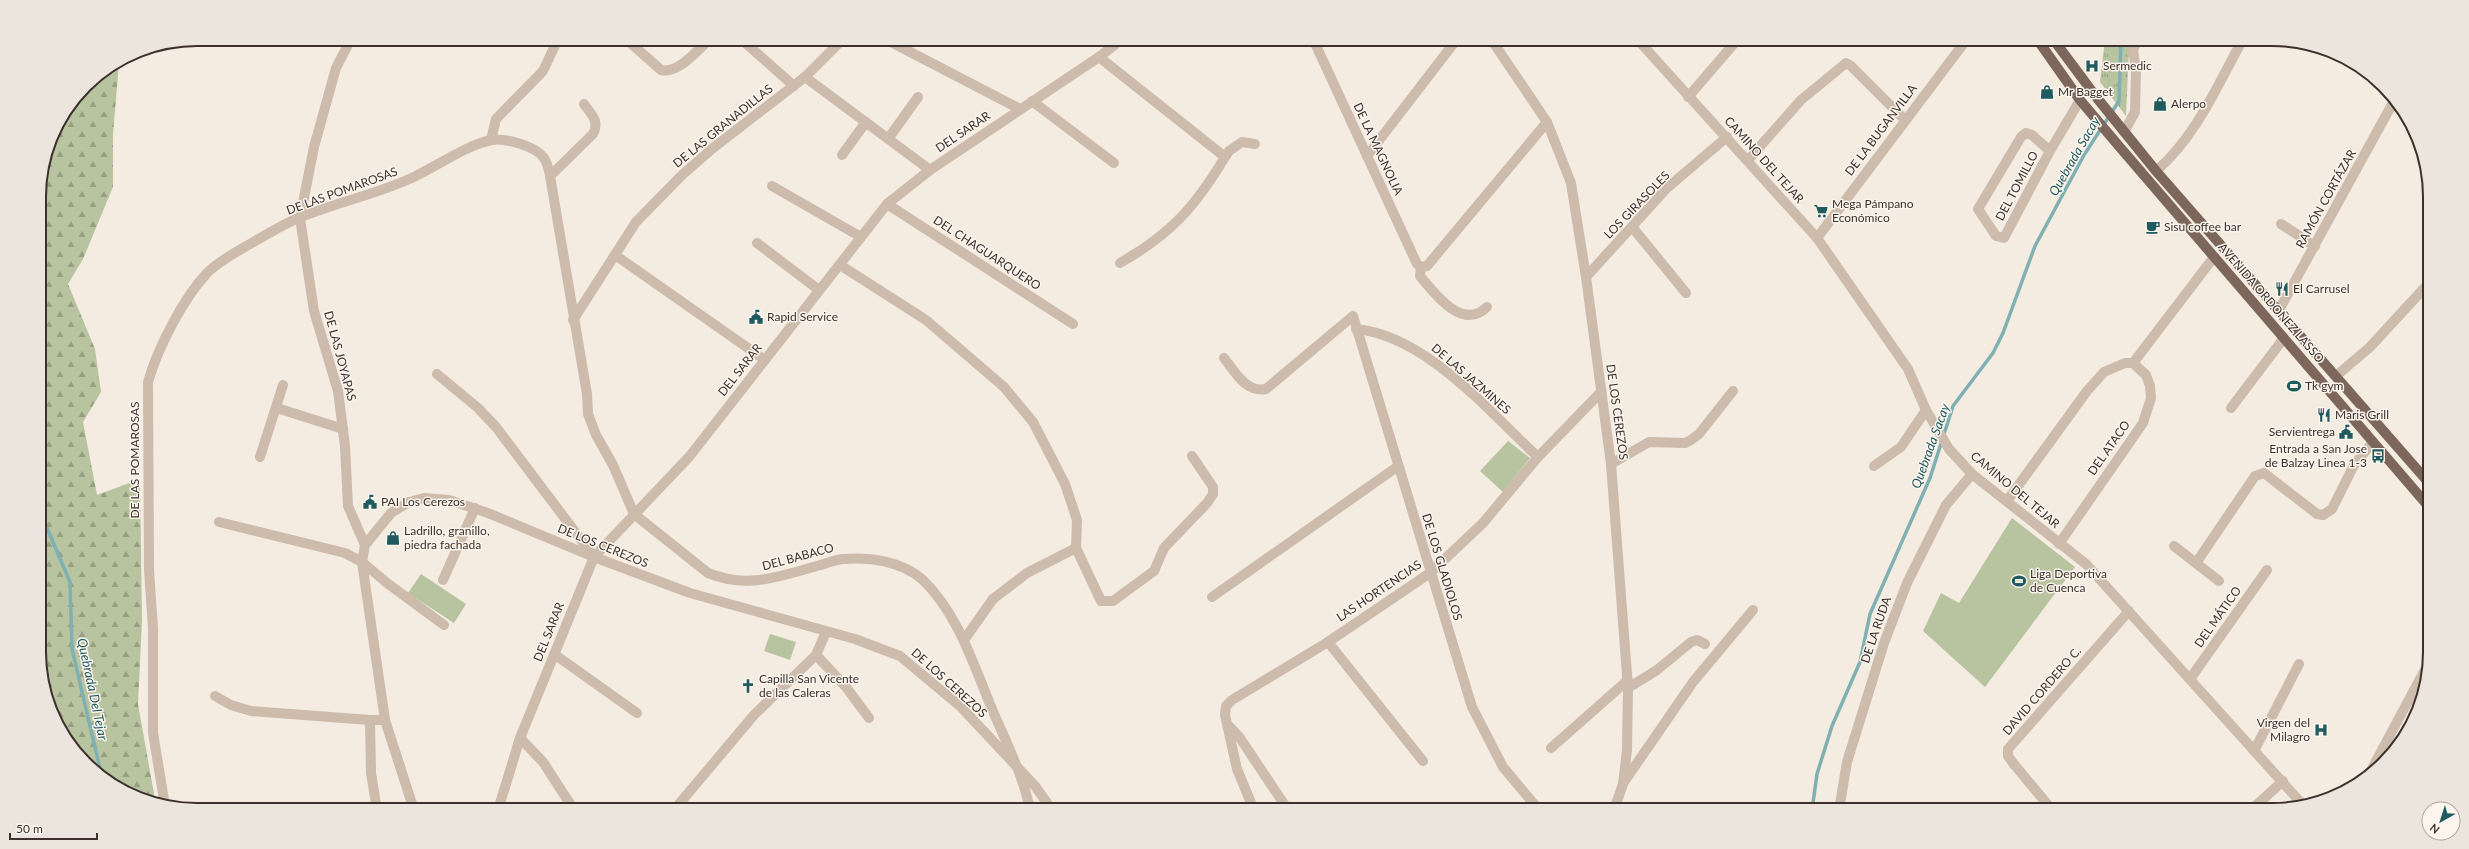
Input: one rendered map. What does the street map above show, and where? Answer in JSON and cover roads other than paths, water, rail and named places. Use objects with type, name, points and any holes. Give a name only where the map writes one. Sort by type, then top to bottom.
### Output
[{"type":"main road","name":"AVENIDA ORDOÑEZ LASSO","points":[[2042,46],[2083,104],[2423,499]]},
{"type":"main road","name":"AVENIDA ORDOÑEZ LASSO","points":[[2058,46],[2097,98],[2156,171],[2423,476]]},
{"type":"street","name":"DE LAS JOYAPAS","points":[[347,46],[336,68],[314,146],[300,218],[314,311],[338,391],[343,429],[348,506],[365,545]]},
{"type":"street","points":[[491,140],[496,118],[543,71],[555,46]]},
{"type":"street","points":[[634,46],[662,70],[668,71],[676,69],[702,46]]},
{"type":"street","points":[[749,46],[794,86]]},
{"type":"street","name":"DE LAS GRANADILLAS","points":[[574,320],[636,222],[682,175],[713,148],[805,77],[836,46]]},
{"type":"street","points":[[899,46],[1020,109]]},
{"type":"street","name":"DEL SARAR","points":[[500,803],[520,738],[594,557],[689,457],[887,204],[930,170],[1100,57],[1113,46]]},
{"type":"street","name":"DE LA MAGNOLIA","points":[[1316,46],[1416,264],[1422,267]]},
{"type":"street","points":[[1367,156],[1452,46]]},
{"type":"street","name":"DE LOS CEREZOS","points":[[1496,46],[1547,122],[1571,183],[1586,277],[1600,393],[1611,464],[1628,684],[1628,750],[1622,784],[1616,803]]},
{"type":"street","name":"CAMINO DEL TEJAR","points":[[1643,46],[1688,97],[1748,160],[1817,238],[1908,369],[1931,420],[1949,449],[1972,474],[2086,564],[2299,800]]},
{"type":"street","points":[[1688,97],[1732,46]]},
{"type":"street","name":"DE LA BUGANVILLA","points":[[1817,238],[1962,46]]},
{"type":"street","points":[[2124,132],[2135,112],[2136,69],[2133,50],[2135,46]]},
{"type":"street","points":[[2156,171],[2174,153],[2194,126],[2239,46]]},
{"type":"street","points":[[1100,57],[1225,157]]},
{"type":"street","points":[[1748,160],[1801,100],[1846,63],[1851,66],[1905,120]]},
{"type":"street","points":[[805,77],[930,170]]},
{"type":"street","points":[[888,139],[918,97]]},
{"type":"street","points":[[1032,101],[1114,163]]},
{"type":"street","points":[[550,176],[597,128],[596,120],[584,104]]},
{"type":"street","name":"DEL TOMILLO","points":[[2050,151],[2032,135],[2026,133],[2021,137],[1978,209],[1996,236],[2004,238],[2050,151],[2083,104]]},
{"type":"street","name":"RAMÓN CORTÁZAR","points":[[2279,310],[2316,246],[2392,105]]},
{"type":"street","points":[[842,155],[866,122]]},
{"type":"street","points":[[1486,307],[1474,315],[1458,314],[1432,290],[1420,276],[1422,267],[1427,266],[1547,122]]},
{"type":"street","name":"LOS GIRASOLES","points":[[1586,277],[1633,228],[1668,188],[1727,137]]},
{"type":"street","name":"DE LAS POMAROSAS","points":[[164,799],[152,733],[153,628],[148,570],[148,382],[153,366],[191,294],[208,272],[232,254],[300,218],[407,180],[462,152],[491,140],[510,140],[528,147],[544,158],[550,176],[587,394],[588,414],[634,514]]},
{"type":"street","points":[[1120,263],[1151,245],[1179,221],[1200,196],[1225,157],[1242,142],[1255,144]]},
{"type":"street","points":[[772,186],[861,237]]},
{"type":"street","name":"DEL CHAGUARQUERO","points":[[887,204],[1072,324]]},
{"type":"street","points":[[2281,224],[2316,246]]},
{"type":"street","points":[[1633,228],[1686,293]]},
{"type":"street","points":[[757,242],[819,290]]},
{"type":"street","points":[[615,255],[765,360]]},
{"type":"street","points":[[2007,501],[2104,372],[2118,366],[2133,363],[2214,257]]},
{"type":"street","points":[[840,265],[926,320],[994,378],[1019,404],[1033,422],[1065,484],[1077,520],[1076,548],[1101,601],[1113,601],[1154,571],[1164,548],[1207,503],[1212,494],[1213,487],[1192,456]]},
{"type":"street","points":[[2336,376],[2370,347],[2423,294]]},
{"type":"street","name":"DE LOS GLADIOLOS","points":[[1224,358],[1244,382],[1254,390],[1266,389],[1353,316],[1472,707],[1503,767],[1533,803]]},
{"type":"street","name":"DE LAS JAZMINES","points":[[1356,329],[1385,334],[1415,348],[1452,376],[1538,457]]},
{"type":"street","points":[[2231,408],[2284,338]]},
{"type":"street","name":"DEL ATACO","points":[[2059,544],[2143,423],[2151,398],[2150,386],[2146,375],[2133,363]]},
{"type":"street","points":[[437,374],[478,408],[496,427],[594,557]]},
{"type":"street","points":[[260,457],[284,385]]},
{"type":"street","points":[[1611,464],[1649,442],[1685,443],[1691,440],[1699,434],[1733,391]]},
{"type":"street","name":"LAS HORTENCIAS","points":[[1251,803],[1237,769],[1227,724],[1226,706],[1232,700],[1328,642],[1430,573],[1483,523],[1538,457],[1600,393]]},
{"type":"street","points":[[277,408],[343,429]]},
{"type":"street","points":[[1874,466],[1891,456],[1903,444],[1926,410]]},
{"type":"street","points":[[2196,563],[2255,476],[2264,473],[2316,514],[2323,515],[2332,509],[2354,465],[2374,442]]},
{"type":"street","points":[[1212,597],[1398,467]]},
{"type":"street","name":"DE LA RUDA","points":[[1840,803],[1849,755],[1884,643],[1907,583],[1946,505],[1972,474]]},
{"type":"street","name":"DE LOS CEREZOS","points":[[412,803],[385,720],[362,562],[365,545],[391,513],[409,502],[424,498],[449,500],[475,508],[594,557],[691,594],[826,632],[855,638],[900,656],[961,707],[1044,796],[1048,803]]},
{"type":"street","points":[[443,580],[475,508]]},
{"type":"street","name":"DEL BABACO","points":[[634,514],[708,573],[722,578],[743,582],[765,580],[842,559],[883,560],[902,566],[922,580],[946,611],[964,640],[1016,766],[1028,803]]},
{"type":"street","points":[[219,522],[345,553],[362,562],[386,583],[444,625]]},
{"type":"street","points":[[2174,546],[2219,581]]},
{"type":"street","points":[[964,640],[993,599],[1027,573],[1076,548]]},
{"type":"street","name":"DEL MÁTICO","points":[[2190,679],[2267,570]]},
{"type":"street","points":[[1622,784],[1693,682],[1753,610]]},
{"type":"street","name":"DAVID CORDERO C.","points":[[2046,803],[2008,756],[2008,749],[2129,611]]},
{"type":"street","points":[[680,803],[754,715],[816,655],[826,632]]},
{"type":"street","points":[[1551,748],[1628,684],[1657,670],[1691,642],[1696,640],[1705,644]]},
{"type":"street","points":[[1328,642],[1424,761]]},
{"type":"street","points":[[554,654],[637,713]]},
{"type":"street","points":[[816,655],[846,687],[869,718]]},
{"type":"street","points":[[2254,751],[2299,664]]},
{"type":"street","points":[[2376,761],[2421,678]]},
{"type":"street","points":[[215,696],[231,705],[252,711],[385,720]]},
{"type":"street","points":[[370,720],[370,766],[377,803]]},
{"type":"street","points":[[1227,724],[1240,738],[1283,803]]},
{"type":"street","points":[[520,738],[543,762],[569,803]]},
{"type":"street","points":[[2259,803],[2283,781]]},
{"type":"waterway","name":"Quebrada Sacay","points":[[1813,803],[1817,774],[1832,726],[1860,662],[1870,614],[1930,478],[1953,406],[1993,353],[2003,333],[2035,246],[2084,155],[2119,101],[2121,46]]},
{"type":"waterway","name":"Quebrada Del Tejar","points":[[46,526],[70,582],[72,649],[100,767]]},
{"type":"place","name":"Sermedic","points":[[2092,66]]},
{"type":"place","name":"Mr Bagget","points":[[2047,92]]},
{"type":"place","name":"Alerpo","points":[[2160,104]]},
{"type":"place","name":"Mega Pámpano Económico","points":[[1821,211]]},
{"type":"place","name":"Sisu coffee bar","points":[[2153,227]]},
{"type":"place","name":"El Carrusel","points":[[2282,289]]},
{"type":"place","name":"Rapid Service","points":[[756,317]]},
{"type":"place","name":"Tk gym","points":[[2294,386]]},
{"type":"place","name":"Maris Grill","points":[[2324,415]]},
{"type":"place","name":"Servientrega","points":[[2346,432]]},
{"type":"place","name":"Entrada a San Jose de Balzay Linea 1-3","points":[[2378,456]]},
{"type":"place","name":"PAI Los Cerezos","points":[[370,502]]},
{"type":"place","name":"Ladrillo, granillo, piedra fachada","points":[[393,538]]},
{"type":"place","name":"Liga Deportiva de Cuenca","points":[[2019,581]]},
{"type":"place","name":"Capilla San Vicente de las Caleras","points":[[748,686]]},
{"type":"place","name":"Virgen del Milagro","points":[[2321,730]]}]
